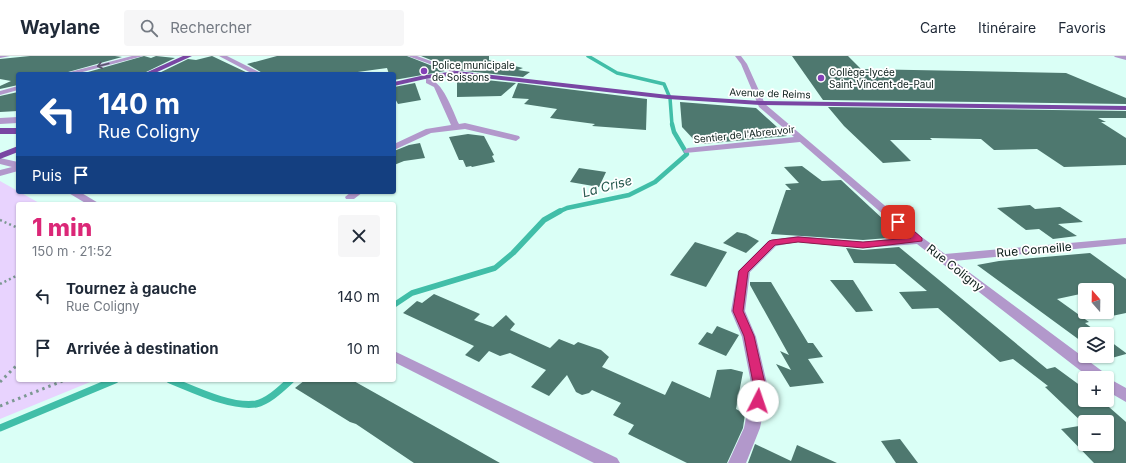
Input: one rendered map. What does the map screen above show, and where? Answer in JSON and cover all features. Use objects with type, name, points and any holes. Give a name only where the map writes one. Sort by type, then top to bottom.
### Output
[{"type":"main road","points":[[152,72],[189,56]]},
{"type":"main road","points":[[396,85],[429,81],[454,73],[464,76]]},
{"type":"main road","points":[[396,84],[426,77],[445,77],[453,81],[464,76]]},
{"type":"main road","name":"Avenue de Reims","points":[[464,76],[490,76],[668,97],[760,103],[1126,108]]},
{"type":"main road","points":[[0,131],[16,130]]},
{"type":"main road","points":[[0,156],[16,150]]},
{"type":"street","points":[[0,56],[7,56]]},
{"type":"street","points":[[74,72],[140,56]]},
{"type":"street","points":[[222,56],[255,72]]},
{"type":"street","points":[[411,56],[452,70],[454,73]]},
{"type":"street","points":[[738,56],[744,64],[760,103]]},
{"type":"street","points":[[1117,56],[1126,58]]},
{"type":"street","points":[[429,81],[437,86],[456,128]]},
{"type":"street","points":[[0,93],[16,89]]},
{"type":"street","name":"Rue Coligny","points":[[760,103],[919,240],[1092,371]]},
{"type":"street","points":[[0,121],[16,120]]},
{"type":"street","points":[[396,146],[429,131],[465,126],[516,138]]},
{"type":"street","name":"Sentier de l'Abreuvoir","points":[[688,151],[802,139]]},
{"type":"street","points":[[0,161],[16,165]]},
{"type":"street","points":[[0,173],[16,169]]},
{"type":"street","points":[[76,194],[91,202]]},
{"type":"street","points":[[738,463],[752,428],[760,388],[749,336],[738,311],[744,271],[772,243],[798,239],[863,245],[919,240]]},
{"type":"street","name":"Rue Corneille","points":[[943,258],[1126,241]]},
{"type":"street","points":[[396,357],[611,463]]},
{"type":"street","points":[[1114,388],[1126,396]]},
{"type":"path","points":[[0,220],[16,227]]},
{"type":"path","points":[[0,282],[16,275]]},
{"type":"path","points":[[0,382],[16,366]]},
{"type":"path","points":[[0,406],[60,382]]},
{"type":"shaded area","points":[[0,181],[16,190],[16,194],[23,194],[37,202],[16,202],[16,382],[90,382],[0,419]]},
{"type":"building","points":[[30,56],[122,57],[68,72],[16,72],[16,85],[0,89],[0,86],[11,81],[0,79],[0,59]]},
{"type":"building","points":[[144,56],[151,58],[156,56],[175,58],[146,72],[88,72]]},
{"type":"building","points":[[212,56],[246,72],[161,72],[188,59],[196,60]]},
{"type":"building","points":[[277,56],[407,56],[445,71],[396,80],[396,72],[388,72],[387,68],[358,72],[261,72],[247,64]]},
{"type":"building","points":[[421,56],[489,56],[489,60],[523,68],[518,70],[530,72],[523,77],[456,70]]},
{"type":"building","points":[[792,56],[848,56],[861,69],[1066,73],[1126,98],[1126,104],[823,100]]},
{"type":"building","points":[[457,77],[516,83],[501,96],[457,97]]},
{"type":"building","points":[[415,83],[421,100],[398,104],[396,100],[396,87]]},
{"type":"building","points":[[518,83],[647,99],[646,130],[592,126],[595,124],[550,118],[557,109],[524,104],[529,99],[512,98]]},
{"type":"building","points":[[16,92],[16,111],[0,112],[0,96]]},
{"type":"building","points":[[680,102],[756,108],[787,136],[702,144],[697,136],[697,143],[682,127]]},
{"type":"building","points":[[828,107],[1126,111],[1126,118],[1098,118],[1106,122],[1101,122],[1126,138],[1126,165],[1064,167],[1037,149],[994,150],[981,139],[930,138],[932,140],[890,140],[911,161],[883,163],[844,126]]},
{"type":"building","points":[[468,134],[484,136],[494,155],[492,156],[495,162],[466,167],[463,160],[459,160],[449,137]]},
{"type":"building","points":[[420,143],[425,158],[404,161],[396,164],[396,150],[409,145]]},
{"type":"building","points":[[802,166],[822,181],[841,180],[899,234],[885,235],[888,238],[863,240],[771,234],[786,190],[791,190],[785,184],[799,183],[784,167]]},
{"type":"building","points":[[579,168],[606,172],[599,187],[570,182]]},
{"type":"building","points":[[1030,205],[1035,209],[1060,207],[1083,222],[1058,224],[1077,236],[1053,239],[1039,229],[1026,230],[997,208]]},
{"type":"building","points":[[737,232],[746,234],[759,241],[746,253],[723,243]]},
{"type":"building","points":[[695,242],[727,252],[706,287],[670,275]]},
{"type":"building","points":[[899,247],[1047,369],[1055,367],[1078,384],[1078,407],[1109,407],[1126,422],[1126,463],[1094,463],[1082,451],[1114,451],[1114,415],[1078,415],[1078,418],[1045,387],[1048,386],[1013,359],[1000,362],[938,308],[912,309],[899,292],[927,291],[895,264],[854,263],[846,248],[863,250]]},
{"type":"building","points":[[1090,253],[1126,279],[1126,313],[1114,316],[1114,283],[1078,283],[1078,294],[1057,299],[1078,314],[1078,319],[1085,319],[1089,322],[1085,323],[1090,327],[1078,327],[1078,339],[977,265],[999,261]]},
{"type":"building","points":[[830,280],[853,280],[873,311],[856,312]]},
{"type":"building","points":[[750,282],[771,282],[808,343],[813,343],[823,357],[808,359],[824,383],[790,387],[776,364],[791,370],[780,351],[789,355],[750,285]]},
{"type":"building","points":[[434,294],[480,314],[474,320],[493,327],[506,315],[515,324],[510,330],[550,348],[559,339],[574,345],[578,342],[601,350],[609,357],[602,367],[665,395],[672,381],[710,398],[717,370],[731,369],[743,372],[736,409],[745,414],[743,428],[727,463],[687,463],[628,434],[634,425],[613,415],[621,403],[592,390],[589,393],[582,395],[576,392],[567,375],[549,396],[531,387],[546,370],[510,353],[500,356],[489,351],[479,362],[465,355],[474,346],[403,313],[417,301],[422,303]]},
{"type":"building","points":[[717,326],[739,335],[726,356],[698,344],[707,332],[712,334]]},
{"type":"building","points":[[1114,344],[1126,353],[1114,357]]},
{"type":"building","points":[[302,382],[356,382],[500,463],[414,463],[356,424],[350,422],[295,388]]},
{"type":"building","points":[[1078,426],[1078,447],[1061,429]]},
{"type":"building","points":[[900,439],[918,463],[896,463],[881,441]]},
{"type":"building","points":[[755,444],[791,461],[797,445],[837,463],[748,463]]},
{"type":"waterway","name":"La Crise","points":[[588,56],[617,73],[664,84],[670,98],[672,125]]},
{"type":"waterway","name":"La Crise","points":[[559,212],[567,208],[629,195],[655,182],[687,154],[674,132],[672,124]]},
{"type":"waterway","name":"La Crise","points":[[396,304],[412,293],[495,268],[513,253],[544,220],[559,212]]},
{"type":"waterway","name":"La Crise","points":[[0,428],[110,382]]},
{"type":"waterway","name":"La Crise","points":[[175,382],[224,401],[246,404],[256,404],[266,400],[289,382]]},
{"type":"place","name":"Police municipale de Soissons","points":[[424,71]]},
{"type":"place","name":"Collège-lycée Saint-Vincent-de-Paul","points":[[821,78]]},
{"type":"route","points":[[758,401],[760,388],[749,336],[738,311],[744,271],[772,243],[798,239],[863,245],[919,240],[898,222]]}]
